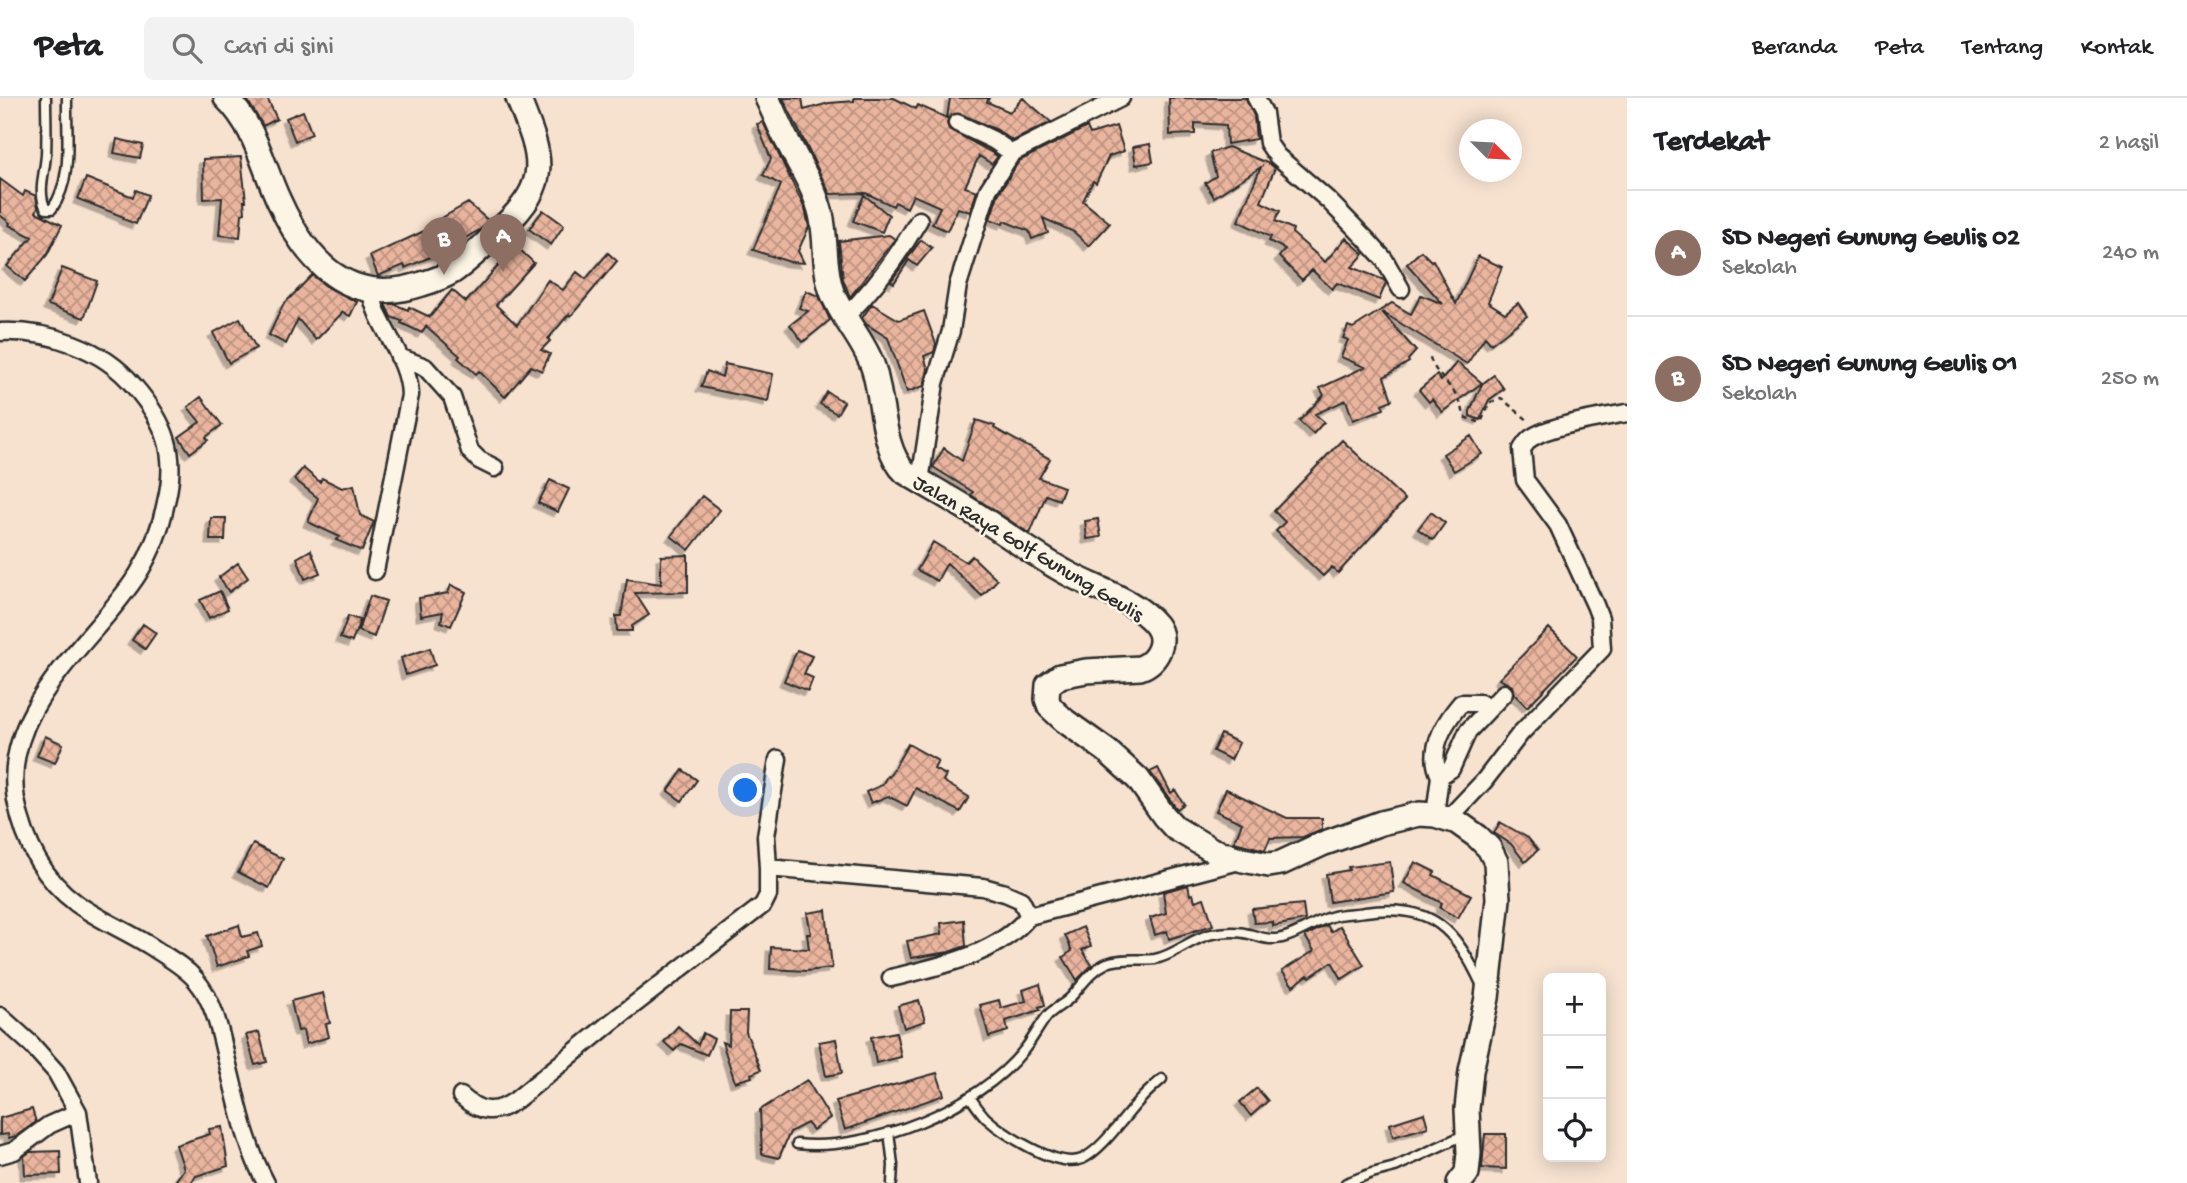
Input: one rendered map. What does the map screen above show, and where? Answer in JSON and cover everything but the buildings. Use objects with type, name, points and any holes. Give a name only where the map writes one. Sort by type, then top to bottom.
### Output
[{"type":"main road","points":[[226,98],[242,115],[250,129],[279,202],[294,231],[322,268],[335,277],[371,290],[400,291],[440,279],[473,256],[519,212],[535,186],[539,166],[536,148],[518,98]]},
{"type":"main road","name":"Jalan Raya Golf Gunung Geulis","points":[[767,98],[790,148],[803,168],[821,214],[828,280],[873,368],[896,462],[905,472],[1069,574],[1124,601],[1154,623],[1160,631],[1161,640],[1157,654],[1149,665],[1060,676],[1048,685],[1047,699],[1050,707],[1138,779],[1175,828],[1212,850],[1243,860],[1269,865],[1281,863],[1322,844],[1381,823],[1419,814],[1441,817]]},
{"type":"main road","points":[[1441,817],[1478,836],[1489,848],[1496,862],[1498,899],[1487,998],[1471,1071],[1466,1173],[1459,1183]]},
{"type":"street","points":[[919,481],[935,383],[951,331],[958,285],[988,190],[1012,153],[1121,98]]},
{"type":"street","points":[[1256,98],[1264,113],[1268,143],[1277,156],[1328,200],[1366,239],[1384,259],[1401,289]]},
{"type":"street","points":[[957,123],[993,140],[1012,153]]},
{"type":"street","points":[[845,317],[871,292],[919,220]]},
{"type":"street","points":[[371,290],[373,306],[384,323],[410,383],[410,395],[375,571]]},
{"type":"street","points":[[0,332],[28,333],[66,342],[116,367],[148,402],[159,419],[168,445],[171,457],[170,484],[150,551],[125,592],[58,673],[38,702],[15,754],[13,784],[23,827],[33,852],[50,878],[76,903],[180,965],[197,981],[219,1029],[252,1150],[266,1183]]},
{"type":"street","points":[[400,357],[425,367],[452,397],[470,451],[479,460],[495,468]]},
{"type":"street","points":[[1441,817],[1484,781],[1520,734],[1602,649],[1600,618],[1595,605],[1558,526],[1525,481],[1522,449],[1530,438],[1542,433],[1600,417],[1627,413]]},
{"type":"street","points":[[1440,776],[1451,769],[1468,731],[1504,693]]},
{"type":"street","points":[[1441,817],[1440,776],[1434,764],[1438,740],[1446,720],[1461,703],[1480,703],[1489,709]]},
{"type":"street","points":[[1446,720],[1458,736],[1461,748]]},
{"type":"street","points":[[461,1096],[471,1105],[488,1110],[502,1110],[763,905],[768,895],[766,836],[778,759]]},
{"type":"street","points":[[891,978],[954,963],[991,946],[1018,929],[1029,916],[1243,860]]},
{"type":"street","points":[[768,868],[983,887],[1021,900],[1029,916]]},
{"type":"street","points":[[0,1016],[31,1044],[55,1072],[78,1112],[88,1183]]},
{"type":"street","points":[[0,1155],[14,1151],[49,1125],[78,1112]]},
{"type":"lane","points":[[46,98],[46,153],[41,189],[44,206],[52,209],[66,167],[67,98]]},
{"type":"lane","points":[[797,1144],[822,1147],[862,1142],[919,1122],[970,1097],[1006,1071],[1024,1051],[1046,1017],[1106,964],[1163,957],[1211,934],[1246,933],[1275,939],[1337,915],[1381,910],[1414,912],[1435,920],[1459,945],[1469,958],[1487,998]]},
{"type":"lane","points":[[970,1097],[985,1117],[1008,1134],[1038,1151],[1060,1160],[1072,1161],[1084,1158],[1104,1140],[1162,1079]]},
{"type":"lane","points":[[889,1132],[892,1183]]},
{"type":"lane","points":[[1346,1183],[1395,1167],[1467,1133]]},
{"type":"path","points":[[1430,358],[1434,370],[1463,402],[1464,416],[1481,423],[1489,403],[1501,398],[1523,414],[1542,433]]},
{"type":"place","name":"SD Negeri Gunung Geulis 02","points":[[503,272]]},
{"type":"place","name":"SD Negeri Gunung Geulis 01","points":[[444,275]]}]
